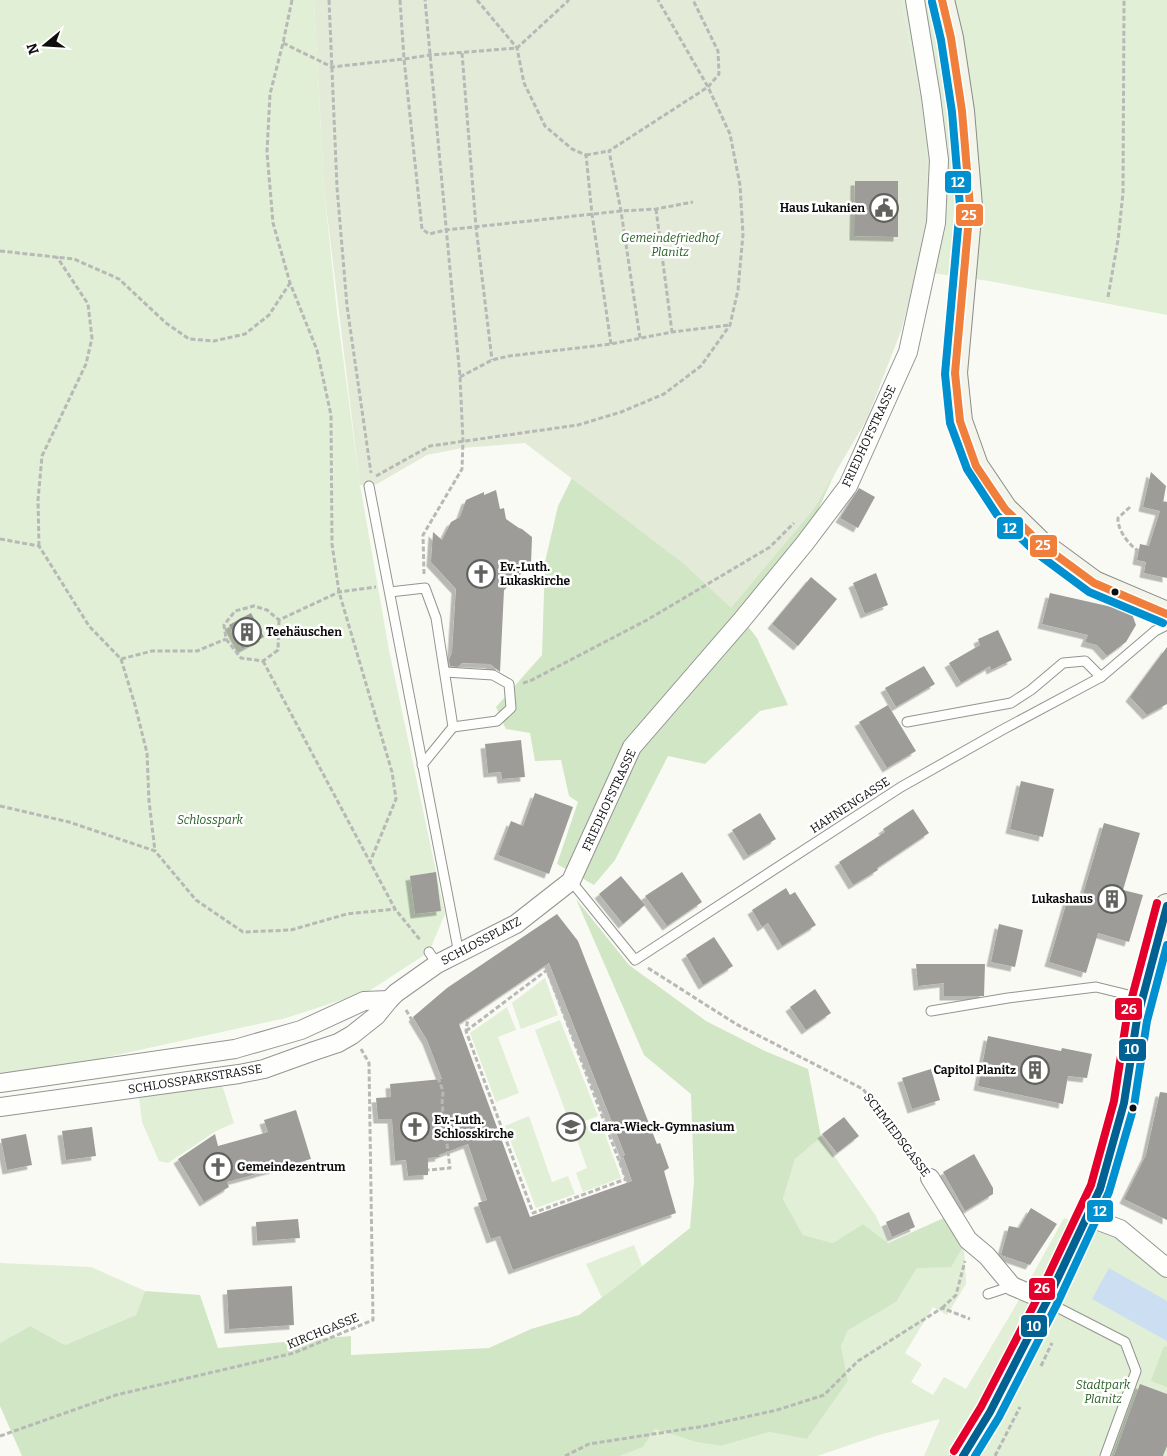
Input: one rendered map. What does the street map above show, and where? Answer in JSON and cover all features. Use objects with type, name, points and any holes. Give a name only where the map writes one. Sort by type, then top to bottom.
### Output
[{"type":"main road","points":[[942,0],[951,38],[962,111],[970,206],[955,373],[960,421],[976,466],[1005,509],[1040,544],[1094,583],[1167,614]]},
{"type":"main road","points":[[963,1456],[990,1412],[1047,1302],[1100,1189],[1124,1103],[1140,1009],[1167,906]]},
{"type":"street","name":"FRIEDHOFSTRASSE","points":[[571,881],[632,747],[746,614],[848,486],[908,352],[936,223],[939,160],[931,96],[915,0]]},
{"type":"street","name":"SCHLOSSPLATZ","points":[[393,996],[433,958],[459,954],[516,924],[571,881]]},
{"type":"street","name":"SCHLOSSPARKSTRASSE","points":[[0,1107],[239,1074],[264,1068],[338,1043],[352,1035],[376,1016],[393,996]]},
{"type":"street","name":"SCHLOSSPARKSTRASSE","points":[[0,1082],[235,1049],[301,1030],[364,1001],[393,996]]},
{"type":"street","name":"SCHMIEDSGASSE","points":[[930,1178],[968,1240],[987,1256],[1012,1286],[1047,1302]]},
{"type":"street","points":[[1088,1217],[1120,1229],[1167,1268]]},
{"type":"lane","points":[[369,486],[459,954]]},
{"type":"lane","points":[[390,592],[425,588],[436,618],[453,727]]},
{"type":"lane","name":"HAHNENGASSE","points":[[635,960],[901,787],[1101,677],[1167,625]]},
{"type":"lane","points":[[907,722],[1011,703],[1031,690],[1064,663],[1084,661],[1101,677]]},
{"type":"lane","points":[[422,765],[453,727],[497,721],[511,708],[509,684],[493,674],[445,672]]},
{"type":"lane","points":[[571,881],[635,960]]},
{"type":"lane","points":[[931,1011],[1008,998],[1096,987],[1140,1009]]},
{"type":"lane","points":[[988,1294],[1012,1286]]},
{"type":"lane","points":[[1047,1302],[1125,1342],[1128,1349],[1136,1371],[1105,1456]]},
{"type":"path","points":[[292,0],[284,43],[270,94],[267,152],[273,222],[290,283],[317,350],[331,415],[332,544],[339,592],[392,772],[396,799],[370,862]]},
{"type":"path","points":[[329,0],[337,187],[347,306],[372,478],[430,446],[578,425],[621,412],[664,394],[701,366],[730,325],[738,290],[743,234],[740,185],[730,134],[708,87],[658,0]]},
{"type":"path","points":[[400,0],[404,59],[422,229],[429,234],[446,230],[656,209],[693,202]]},
{"type":"path","points":[[424,0],[460,377],[463,441],[462,468],[423,536],[425,588]]},
{"type":"path","points":[[478,0],[517,48],[524,83],[545,126],[572,149],[586,155],[610,151],[708,87],[719,74],[718,51],[694,0]]},
{"type":"path","points":[[284,43],[332,67],[430,55],[517,48],[569,0]]},
{"type":"path","points":[[1108,297],[1118,240],[1123,193],[1124,0]]},
{"type":"path","points":[[462,53],[476,228],[492,360]]},
{"type":"path","points":[[610,151],[622,211],[640,338]]},
{"type":"path","points":[[586,155],[592,214],[611,344]]},
{"type":"path","points":[[656,209],[672,332]]},
{"type":"path","points":[[0,251],[74,259],[119,279],[166,323],[189,339],[214,342],[245,334],[268,315],[290,283]]},
{"type":"path","points":[[57,257],[88,304],[92,338],[86,364],[42,456],[38,500],[39,546],[89,626],[121,659],[147,753],[149,800],[155,851]]},
{"type":"path","points":[[460,377],[492,360],[509,356],[611,344],[672,332],[730,325]]},
{"type":"path","points":[[1130,507],[1118,518],[1118,524],[1132,548],[1139,551]]},
{"type":"path","points":[[509,688],[530,681],[646,620],[770,547],[797,520]]},
{"type":"path","points":[[0,539],[39,546]]},
{"type":"path","points":[[279,620],[339,592],[379,586],[390,592]]},
{"type":"path","points":[[254,606],[267,610],[279,620],[278,650],[263,661],[241,658],[226,639],[224,625],[235,611],[254,606]]},
{"type":"path","points":[[121,659],[152,652],[197,651],[226,639]]},
{"type":"path","points":[[263,661],[395,909],[433,958]]},
{"type":"path","points":[[0,806],[69,822],[155,851],[196,900],[243,932],[291,930],[347,914],[395,909]]},
{"type":"path","name":"SCHMIEDSGASSE","points":[[635,960],[736,1024],[863,1090],[930,1178]]},
{"type":"path","points":[[466,1031],[547,970],[626,1179],[533,1213],[466,1031],[468,1018]]},
{"type":"path","points":[[393,996],[425,1042],[443,1091],[442,1104],[450,1168],[428,1170]]},
{"type":"path","name":"KIRCHGASSE","points":[[0,1436],[116,1395],[294,1353],[373,1320],[369,1063],[352,1035]]},
{"type":"path","points":[[564,1456],[589,1444],[705,1426],[777,1410],[824,1395],[858,1361],[942,1308],[956,1295],[965,1262],[968,1240]]},
{"type":"path","points":[[942,1308],[970,1320]]},
{"type":"green space","name":"Schlosspark","points":[[0,0],[314,0],[324,189],[337,312],[360,485],[389,650],[445,914],[429,952],[369,991],[286,1018],[66,1066],[0,1075]]},
{"type":"green space","name":"Gemeindefriedhof Planitz","points":[[314,0],[901,0],[920,94],[927,160],[927,221],[917,271],[901,331],[867,419],[814,509],[731,608],[684,564],[525,443],[462,448],[427,455],[377,484],[369,486],[360,485],[324,189]]},
{"type":"green space","points":[[901,0],[1167,0],[1167,315],[989,281],[917,271],[920,94]]},
{"type":"green space","points":[[881,372],[813,521],[739,615],[757,638],[788,705],[760,711],[705,764],[668,756],[615,860],[594,885],[557,864],[578,802],[569,796],[561,760],[535,761],[530,733],[506,729],[496,707],[542,655],[545,562],[558,506],[572,478]]},
{"type":"green space","points":[[576,899],[629,965],[706,1021],[765,1051],[808,1069],[821,1137],[795,1159],[783,1199],[803,1235],[833,1243],[863,1224],[888,1243],[946,1217],[964,1245],[951,1267],[917,1268],[896,1302],[848,1330],[841,1346],[848,1381],[807,1439],[769,1432],[721,1446],[696,1442],[655,1429],[643,1447],[620,1456],[22,1456],[0,1406],[0,1343],[30,1326],[65,1345],[136,1315],[145,1291],[200,1295],[218,1348],[351,1336],[351,1355],[489,1348],[531,1329],[579,1315],[690,1228],[694,1182],[691,1094],[644,1055]]},
{"type":"green space","points":[[545,978],[558,1015],[521,1029],[512,1003]]},
{"type":"green space","points":[[507,1007],[516,1030],[498,1037],[519,1093],[496,1102],[470,1033]]},
{"type":"green space","points":[[560,1020],[598,1116],[571,1126],[535,1030]]},
{"type":"green space","points":[[220,1082],[234,1123],[216,1131],[168,1163],[159,1161],[142,1122],[139,1097]]},
{"type":"green space","points":[[529,1116],[552,1182],[568,1176],[575,1194],[536,1208],[505,1126]]},
{"type":"green space","points":[[600,1121],[621,1178],[583,1192],[576,1173],[587,1168],[574,1131]]},
{"type":"green space","points":[[821,1137],[876,1216],[888,1243],[863,1224],[833,1243],[803,1235],[783,1199],[795,1159]]},
{"type":"green space","name":"Stadtpark Planitz","points":[[1064,1218],[1115,1237],[1167,1279],[1167,1456],[924,1456],[940,1419],[879,1435],[817,1456],[620,1456],[643,1447],[655,1429],[696,1442],[721,1446],[769,1432],[807,1439],[848,1381],[841,1346],[848,1329],[896,1302],[917,1268],[964,1245],[966,1284],[947,1315],[933,1307],[905,1353],[922,1364],[911,1382],[933,1395],[944,1377],[966,1389],[1012,1312]]},
{"type":"green space","points":[[634,1245],[642,1266],[602,1298],[586,1264]]},
{"type":"green space","points":[[0,1263],[91,1267],[145,1291],[136,1315],[65,1345],[30,1326],[0,1343]]},
{"type":"green space","points":[[1164,1346],[1167,1347],[1167,1387],[1151,1381]]},
{"type":"water","points":[[1109,1268],[1167,1301],[1167,1341],[1092,1299]]},
{"type":"building","points":[[855,181],[898,181],[898,237],[854,236]]},
{"type":"building","points":[[1151,472],[1166,486],[1163,501],[1167,502],[1167,578],[1144,573],[1146,562],[1137,560],[1140,544],[1149,546],[1160,511],[1143,507]]},
{"type":"building","points":[[859,488],[875,497],[858,528],[840,518]]},
{"type":"building","name":"Ev.-Luth. Lukaskirche","points":[[496,490],[500,509],[504,508],[506,519],[532,537],[531,564],[504,590],[500,672],[490,664],[462,663],[458,667],[450,666],[456,589],[431,562],[433,532],[442,540],[451,522],[460,517],[466,500],[484,492],[484,495]]},
{"type":"building","points":[[876,573],[888,605],[865,614],[853,583]]},
{"type":"building","points":[[811,577],[837,599],[798,646],[772,624]]},
{"type":"building","points":[[1050,593],[1115,607],[1132,614],[1136,625],[1126,642],[1107,656],[1097,645],[1085,642],[1088,635],[1042,624]]},
{"type":"building","name":"Teehäuschen","points":[[251,613],[264,637],[242,649],[229,625]]},
{"type":"building","points":[[998,630],[1012,660],[991,670],[990,666],[961,683],[949,663],[980,645],[978,639]]},
{"type":"building","points":[[1167,647],[1167,704],[1147,715],[1130,697]]},
{"type":"building","points":[[924,666],[935,684],[896,707],[885,688]]},
{"type":"building","points":[[888,705],[916,751],[887,768],[859,722]]},
{"type":"building","points":[[521,740],[525,777],[502,779],[501,772],[488,773],[485,744]]},
{"type":"building","points":[[1021,781],[1054,789],[1043,837],[1010,829]]},
{"type":"building","points":[[535,793],[573,807],[549,874],[498,855],[511,821],[523,826]]},
{"type":"building","points":[[913,809],[929,833],[877,868],[878,870],[853,885],[839,862],[885,832],[883,829]]},
{"type":"building","points":[[760,813],[776,839],[748,856],[732,830]]},
{"type":"building","name":"Lukashaus","points":[[1104,823],[1140,833],[1123,890],[1143,895],[1129,942],[1098,933],[1086,973],[1049,962],[1068,898],[1081,901]]},
{"type":"building","points":[[436,872],[441,911],[415,914],[410,876]]},
{"type":"building","points":[[682,872],[702,902],[667,926],[645,896]]},
{"type":"building","points":[[621,876],[645,905],[623,924],[599,894]]},
{"type":"building","points":[[786,888],[790,895],[795,892],[816,925],[782,946],[768,923],[762,927],[752,910]]},
{"type":"building","points":[[557,914],[578,941],[657,1144],[660,1143],[669,1168],[664,1171],[676,1213],[513,1270],[500,1236],[491,1239],[478,1203],[487,1200],[468,1144],[439,1155],[440,1157],[428,1158],[428,1175],[408,1176],[406,1160],[395,1161],[392,1119],[378,1119],[376,1098],[391,1097],[390,1084],[442,1079],[427,1040],[413,1017],[447,988]],"holes":[[[549,963],[625,1155],[623,1156],[632,1181],[530,1217],[459,1024]]]},
{"type":"building","points":[[999,924],[1023,930],[1015,967],[991,962]]},
{"type":"building","points":[[714,937],[733,966],[703,985],[686,955]]},
{"type":"building","points":[[916,964],[985,964],[984,996],[944,996],[944,983],[918,986]]},
{"type":"building","points":[[815,989],[831,1013],[806,1030],[790,1007]]},
{"type":"building","name":"Capitol Planitz","points":[[988,1036],[1061,1051],[1062,1048],[1092,1054],[1087,1078],[1068,1076],[1063,1104],[978,1086]]},
{"type":"building","points":[[931,1069],[940,1100],[912,1109],[902,1078]]},
{"type":"building","points":[[1160,1092],[1167,1093],[1167,1220],[1124,1199],[1146,1155]]},
{"type":"building","points":[[296,1110],[311,1159],[227,1182],[229,1187],[204,1202],[178,1159],[215,1134],[218,1146],[268,1132],[264,1120]]},
{"type":"building","points":[[844,1117],[859,1136],[837,1153],[822,1134]]},
{"type":"building","points":[[92,1127],[96,1156],[66,1160],[62,1131]]},
{"type":"building","points":[[26,1134],[32,1165],[7,1170],[1,1139]]},
{"type":"building","points":[[974,1154],[993,1188],[993,1194],[965,1211],[943,1172]]},
{"type":"building","points":[[1031,1208],[1057,1224],[1030,1265],[1001,1255],[1009,1226],[1019,1228]]},
{"type":"building","points":[[909,1212],[915,1227],[892,1237],[886,1222]]},
{"type":"building","points":[[298,1219],[300,1238],[257,1241],[256,1222]]},
{"type":"building","points":[[292,1286],[294,1325],[229,1329],[227,1290]]},
{"type":"building","points":[[1140,1384],[1167,1394],[1167,1446],[1163,1456],[1114,1456]]},
{"type":"transit line","name":"25","points":[[942,0],[951,38],[962,111],[970,206],[955,373],[960,421],[976,466],[1005,509],[1041,544],[1094,583],[1167,614]]},
{"type":"transit line","name":"12","points":[[932,2],[941,40],[952,112],[960,206],[945,374],[950,423],[967,469],[997,515],[1035,552],[1089,592],[1163,623]]},
{"type":"transit line","name":"26","points":[[954,1451],[981,1407],[1038,1297],[1091,1185],[1114,1101],[1127,1016],[1157,903]]},
{"type":"transit line","name":"10","points":[[963,1456],[990,1412],[1047,1301],[1100,1189],[1124,1103],[1137,1019],[1167,906]]},
{"type":"transit line","name":"12","points":[[975,1456],[999,1417],[1056,1306],[1109,1192],[1134,1106],[1147,1021],[1167,945]]},
{"type":"place","name":"Haus Lukanien","points":[[884,208]]},
{"type":"place","name":"Ev.-Luth. Lukaskirche","points":[[481,574]]},
{"type":"place","name":"Teehäuschen","points":[[247,632]]},
{"type":"place","name":"Lukashaus","points":[[1112,899]]},
{"type":"place","name":"Capitol Planitz","points":[[1035,1070]]},
{"type":"place","name":"Ev.-Luth. Schlosskirche","points":[[415,1127]]},
{"type":"place","name":"Clara-Wieck-Gymnasium","points":[[571,1127]]},
{"type":"place","name":"Gemeindezentrum","points":[[218,1167]]}]
